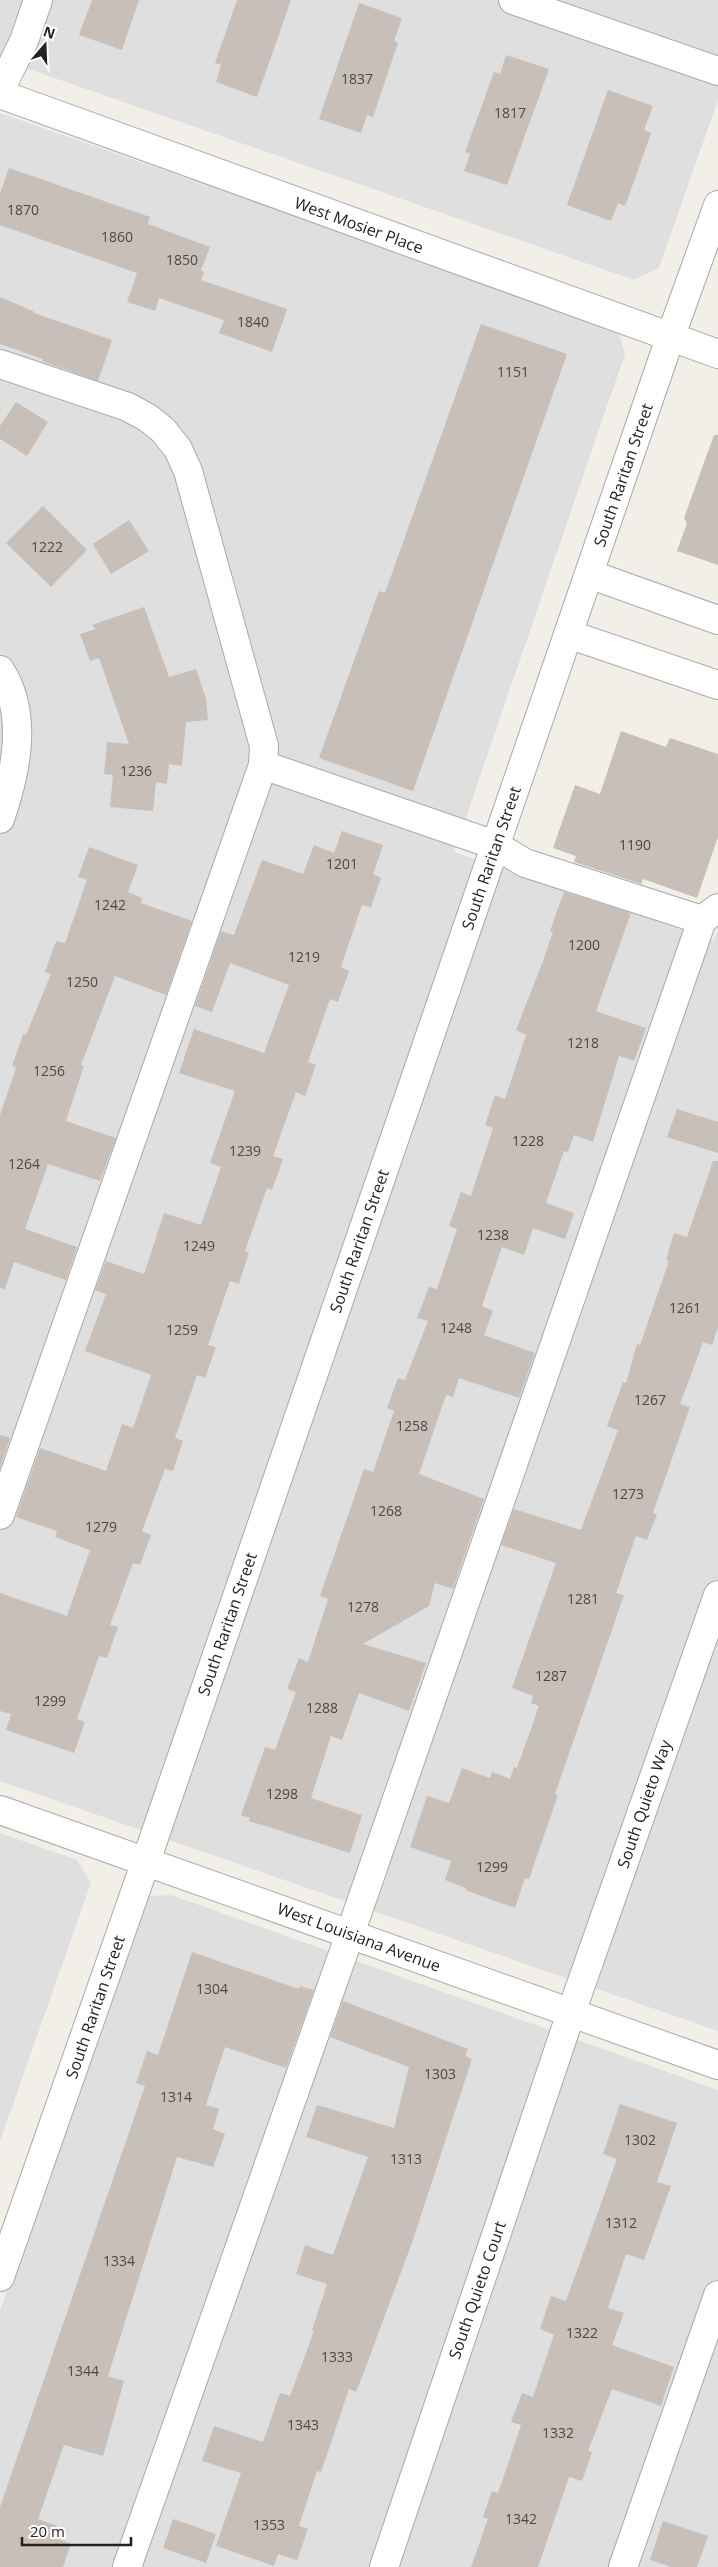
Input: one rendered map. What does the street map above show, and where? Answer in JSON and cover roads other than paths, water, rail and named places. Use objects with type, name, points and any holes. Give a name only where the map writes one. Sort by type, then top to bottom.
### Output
[{"type":"street","points":[[0,90],[24,41],[38,0]]},
{"type":"street","points":[[513,0],[718,71]]},
{"type":"street","name":"West Mosier Place","points":[[0,94],[718,354]]},
{"type":"street","name":"South Raritan Street","points":[[0,2277],[146,1861],[670,338],[718,205]]},
{"type":"street","points":[[0,364],[128,407],[148,418],[163,430],[178,449],[188,471],[264,746],[263,766],[0,1515]]},
{"type":"street","points":[[589,574],[718,620]]},
{"type":"street","points":[[568,634],[718,685]]},
{"type":"street","points":[[0,670],[14,707],[17,740],[12,784],[0,819]]},
{"type":"street","points":[[127,2567],[710,914],[525,863],[495,845],[263,766]]},
{"type":"street","name":"South Quieto Way","points":[[571,2012],[718,1594]]},
{"type":"street","name":"West Louisiana Avenue","points":[[0,1810],[718,2065]]},
{"type":"street","name":"South Quieto Court","points":[[384,2567],[571,2012]]},
{"type":"street","points":[[623,2567],[718,2295]]}]
